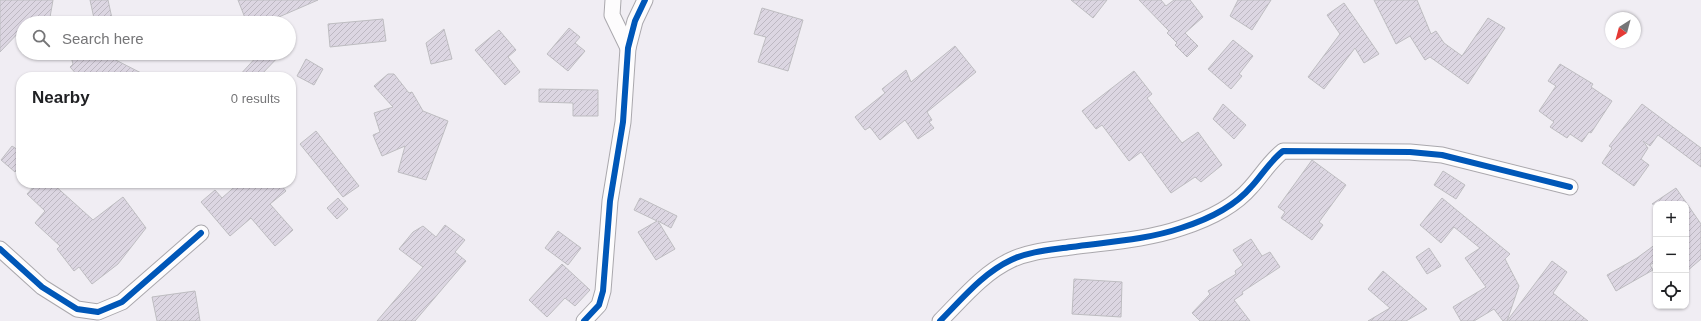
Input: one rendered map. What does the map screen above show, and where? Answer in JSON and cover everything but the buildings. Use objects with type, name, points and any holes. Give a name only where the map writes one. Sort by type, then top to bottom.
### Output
[{"type":"street","points":[[613,0],[612,15],[628,48]]},
{"type":"street","points":[[584,321],[599,305],[603,291],[610,201],[623,122],[628,48],[635,21],[645,0]]},
{"type":"street","points":[[940,321],[977,283],[1011,260],[1036,252],[1144,238],[1182,228],[1224,209],[1237,201],[1274,158],[1283,151],[1410,152],[1442,156],[1570,187]]},
{"type":"street","points":[[0,249],[42,287],[77,310],[98,312],[122,302],[201,233]]},
{"type":"cycle path","points":[[584,321],[599,305],[603,291],[610,201],[623,122],[628,48],[635,21],[645,0]]},
{"type":"cycle path","points":[[940,321],[982,279],[1001,265],[1018,257],[1040,251],[1154,235],[1181,228],[1210,217],[1228,207],[1244,194],[1274,159],[1283,151],[1410,152],[1442,155],[1570,187]]},
{"type":"cycle path","points":[[0,249],[42,287],[77,309],[98,312],[122,302],[201,233]]}]
